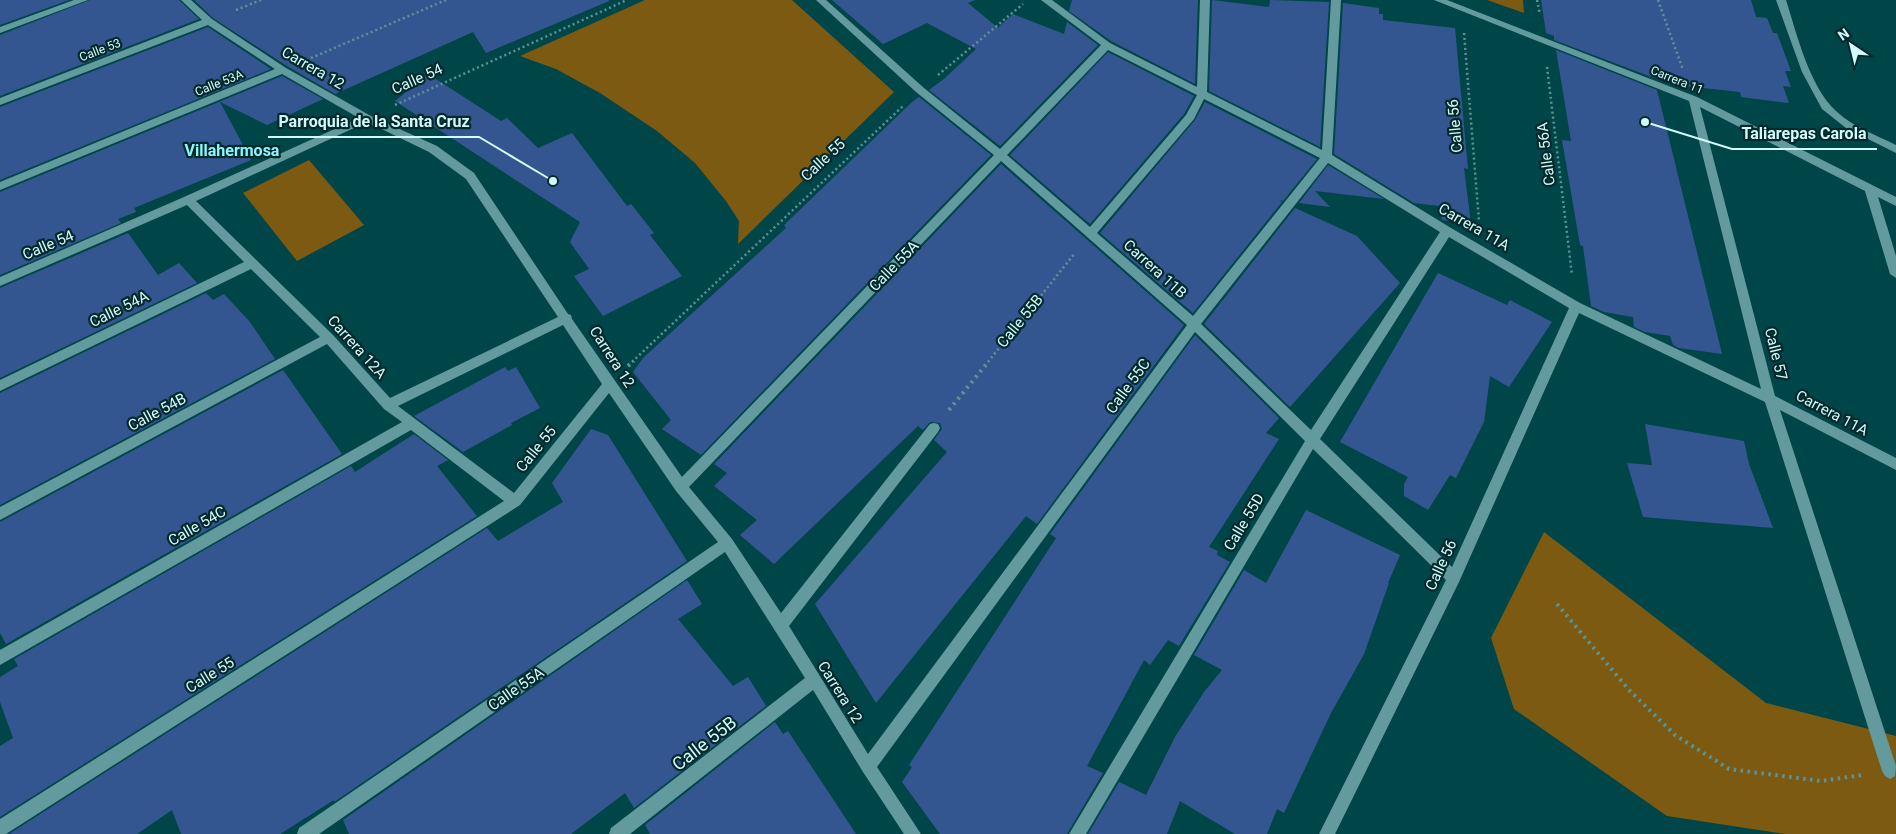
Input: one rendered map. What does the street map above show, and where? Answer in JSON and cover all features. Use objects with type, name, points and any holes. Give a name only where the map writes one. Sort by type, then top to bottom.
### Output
[{"type":"street","points":[[0,30],[83,0]]},
{"type":"street","name":"Carrera 12","points":[[186,0],[209,21],[283,70],[367,118],[433,149],[470,176],[681,487],[726,543],[781,624],[868,767],[913,834]]},
{"type":"street","name":"Carrera 11B","points":[[821,0],[920,90],[1001,155],[1194,324],[1454,578]]},
{"type":"street","name":"Carrera 11A","points":[[1046,0],[1107,45],[1328,157],[1576,306],[1770,399],[1896,464]]},
{"type":"street","points":[[1091,233],[1190,117],[1202,94],[1205,0]]},
{"type":"street","points":[[1328,157],[1336,0]]},
{"type":"street","name":"Carrera 11","points":[[1439,0],[1694,99],[1896,202]]},
{"type":"street","points":[[1781,0],[1815,90],[1826,108],[1846,123],[1896,149]]},
{"type":"street","name":"Calle 53","points":[[0,102],[209,21]]},
{"type":"street","name":"Calle 55A","points":[[681,487],[1107,45]]},
{"type":"street","name":"Calle 53A","points":[[0,186],[283,70]]},
{"type":"street","name":"Calle 57","points":[[1694,99],[1770,399],[1890,771]]},
{"type":"street","name":"Calle 54","points":[[0,282],[188,200],[367,118]]},
{"type":"street","name":"Calle 55C","points":[[868,767],[1194,324],[1328,157]]},
{"type":"street","points":[[1869,187],[1896,274]]},
{"type":"street","name":"Carrera 12A","points":[[188,200],[329,338],[388,405],[410,424],[515,501]]},
{"type":"street","name":"Calle 55D","points":[[1076,834],[1312,440],[1447,230]]},
{"type":"street","name":"Calle 54A","points":[[0,386],[252,263]]},
{"type":"street","name":"Calle 56","points":[[1327,834],[1454,578],[1576,306]]},
{"type":"street","points":[[388,405],[567,318]]},
{"type":"street","name":"Calle 54B","points":[[0,514],[329,338]]},
{"type":"street","name":"Calle 55","points":[[0,828],[515,501],[610,384]]},
{"type":"street","name":"Calle 54C","points":[[0,658],[410,424]]},
{"type":"street","points":[[781,624],[934,428]]},
{"type":"street","name":"Calle 55A","points":[[305,834],[726,543]]},
{"type":"street","name":"Calle 55B","points":[[617,834],[814,681]]},
{"type":"path","points":[[283,70],[446,0]]},
{"type":"path","name":"Calle 54","points":[[367,118],[627,0]]},
{"type":"path","name":"Calle 55","points":[[610,384],[920,90],[1027,0]]},
{"type":"path","name":"Calle 56A","points":[[1537,0],[1544,42],[1576,306]]},
{"type":"path","points":[[1658,0],[1694,99]]},
{"type":"path","name":"Calle 56","points":[[1462,9],[1482,250]]},
{"type":"path","name":"Calle 55B","points":[[934,428],[1091,233]]},
{"type":"path","points":[[1557,604],[1629,690],[1675,735],[1729,769],[1821,781],[1890,771]]},
{"type":"shaded area","points":[[645,0],[792,0],[894,92],[738,244],[739,221],[726,201],[695,163],[657,131],[600,93],[556,69],[520,56]]},
{"type":"shaded area","points":[[1487,0],[1523,0],[1524,13]]},
{"type":"shaded area","points":[[309,160],[364,225],[297,261],[243,193]]},
{"type":"shaded area","points":[[1544,532],[1766,703],[1896,736],[1896,834],[1785,834],[1667,816],[1514,709],[1491,638]]},
{"type":"building","points":[[0,0],[69,0],[0,25]]},
{"type":"building","points":[[90,0],[179,0],[199,19],[0,96],[0,35]]},
{"type":"building","points":[[194,0],[609,1],[486,53],[473,32],[335,94],[287,66],[213,18]]},
{"type":"building","points":[[832,0],[975,0],[968,3],[998,28],[1013,14],[1064,34],[1067,22],[1098,45],[1000,146],[929,90],[944,79],[976,49],[927,23],[883,44]]},
{"type":"building","points":[[1072,0],[1198,0],[1195,84],[1111,41],[1069,11]]},
{"type":"building","points":[[1212,0],[1269,7],[1270,0],[1329,2],[1320,147],[1209,91]]},
{"type":"building","points":[[1541,0],[1751,0],[1756,17],[1767,18],[1773,33],[1777,33],[1791,71],[1785,71],[1791,87],[1783,86],[1789,103],[1741,97],[1740,92],[1685,86],[1653,74],[1654,78],[1554,40],[1554,36],[1546,33]]},
{"type":"building","points":[[1343,3],[1379,8],[1379,14],[1383,14],[1383,20],[1455,28],[1468,169],[1464,168],[1471,224],[1442,220],[1439,206],[1414,203],[1334,154]]},
{"type":"building","points":[[208,27],[271,69],[0,180],[0,107]]},
{"type":"building","points":[[1556,50],[1657,90],[1722,354],[1679,348],[1673,345],[1670,336],[1645,332],[1634,327],[1633,317],[1604,312],[1591,306],[1583,246],[1580,245],[1562,140],[1571,141]]},
{"type":"building","points":[[1108,52],[1194,96],[1184,114],[1090,224],[1010,155]]},
{"type":"building","points":[[428,74],[501,121],[507,118],[538,148],[572,133],[627,206],[631,204],[654,233],[650,235],[682,276],[603,316],[574,276],[589,269],[570,242],[580,222],[395,101]]},
{"type":"building","points":[[282,76],[323,99],[267,125],[220,102],[251,160],[134,208],[136,212],[118,219],[121,223],[0,275],[0,192]]},
{"type":"building","points":[[919,97],[991,155],[701,455],[662,429],[671,420],[633,372],[643,358],[786,228],[784,225]]},
{"type":"building","points":[[1205,102],[1317,159],[1283,201],[1279,200],[1282,202],[1193,313],[1100,233],[1195,120]]},
{"type":"building","points":[[1001,164],[1184,325],[1037,524],[1026,516],[876,703],[815,604],[947,452],[934,440],[942,429],[940,423],[930,422],[923,430],[918,426],[774,564],[740,535],[757,520],[714,486],[727,473],[714,464]]},
{"type":"building","points":[[1328,165],[1384,199],[1315,191],[1330,207],[1299,203]]},
{"type":"building","points":[[1295,208],[1357,236],[1400,283],[1290,407],[1204,324]]},
{"type":"building","points":[[128,233],[158,275],[179,263],[197,283],[0,378],[0,288]]},
{"type":"building","points":[[1438,273],[1507,305],[1510,300],[1552,322],[1509,387],[1490,376],[1484,422],[1456,478],[1450,475],[1428,510],[1404,496],[1404,484],[1408,477],[1340,442]]},
{"type":"building","points":[[206,293],[213,300],[224,294],[250,322],[275,359],[0,505],[0,393]]},
{"type":"building","points":[[1195,335],[1279,418],[1266,433],[1279,439],[1209,547],[1218,551],[1217,555],[1230,562],[1179,646],[1168,640],[1150,665],[1144,660],[1087,766],[1103,773],[1067,834],[940,834],[902,782],[912,767],[909,765],[1056,538],[1050,534]]},
{"type":"building","points":[[505,367],[508,371],[516,367],[540,408],[463,452],[414,416]]},
{"type":"building","points":[[283,370],[342,454],[6,644],[0,633],[0,522]]},
{"type":"building","points":[[1645,424],[1744,441],[1749,464],[1773,528],[1643,517],[1627,463],[1652,465]]},
{"type":"building","points":[[591,429],[608,435],[687,561],[334,802],[334,800],[280,834],[181,834],[172,810],[137,834],[9,834],[487,528],[498,541],[563,502],[552,483]]},
{"type":"building","points":[[414,434],[448,460],[437,466],[477,516],[0,817],[0,746],[13,738],[0,702],[0,677],[18,666],[14,659],[351,466],[355,472]]},
{"type":"building","points":[[1306,510],[1400,555],[1388,583],[1364,654],[1331,713],[1284,813],[1277,809],[1267,834],[1235,834],[1180,801],[1167,834],[1088,834],[1119,782],[1146,795],[1175,737],[1204,692],[1222,670],[1194,655],[1244,570],[1266,583]]},
{"type":"building","points":[[687,580],[702,604],[678,619],[733,686],[748,677],[766,706],[634,808],[625,793],[571,834],[349,834],[343,820]]},
{"type":"building","points":[[775,722],[783,734],[788,731],[856,834],[650,834],[645,825]]},
{"type":"place","name":"Taliarepas Carola","points":[[1645,122]]},
{"type":"place","name":"Parroquia de la Santa Cruz","points":[[553,181]]},
{"type":"district","name":"Villahermosa","points":[[232,150]]}]
